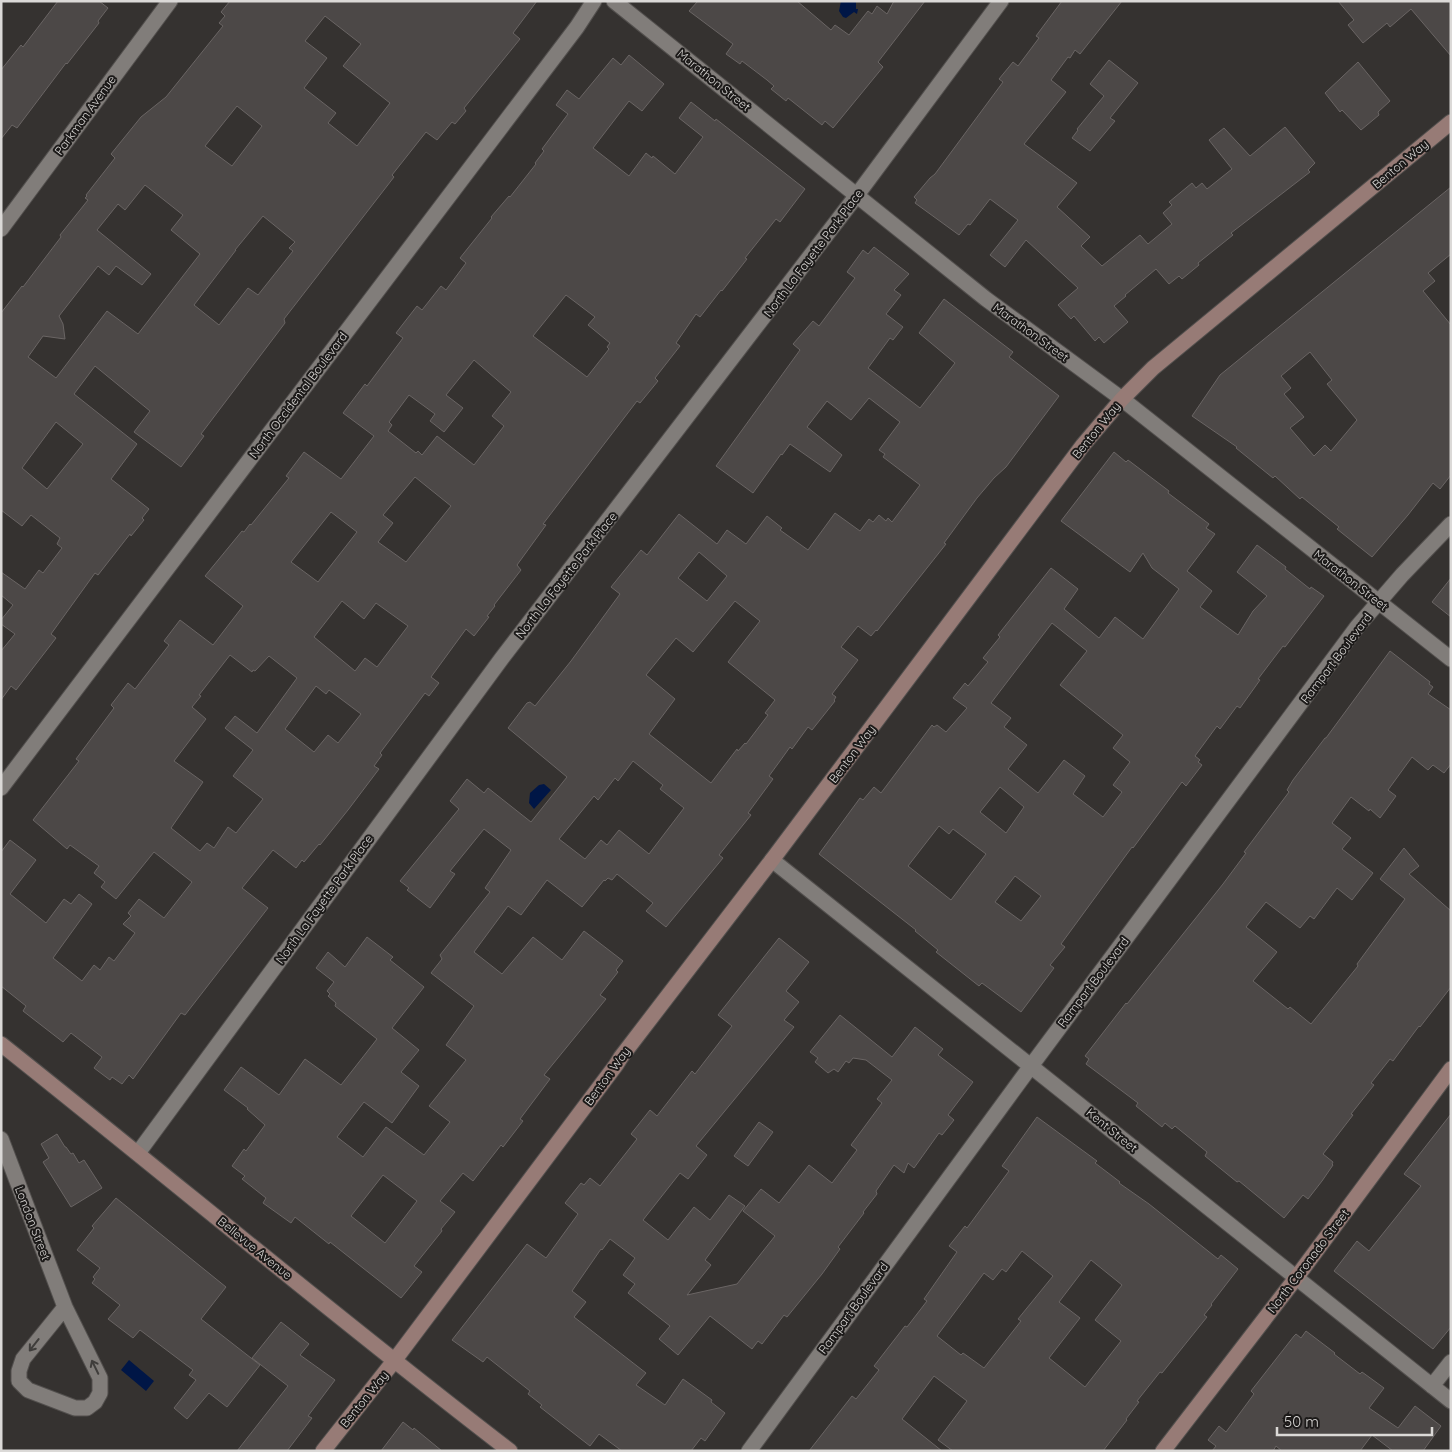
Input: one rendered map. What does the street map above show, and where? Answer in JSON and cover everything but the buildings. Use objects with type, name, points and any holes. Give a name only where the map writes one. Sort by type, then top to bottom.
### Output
[{"type":"street","name":"Parkman Avenue","points":[[1,229],[170,1]]},
{"type":"street","name":"North Occidental Boulevard","points":[[1,788],[577,27],[594,1]]},
{"type":"street","name":"Marathon Street","points":[[614,1],[986,299],[1122,398],[1451,659]]},
{"type":"street","name":"North La Fayette Park Place","points":[[138,1153],[502,658],[857,195],[1001,1]]},
{"type":"street","name":"Benton Way","points":[[323,1451],[394,1361],[621,1056],[772,860],[1083,444],[1122,398],[1153,368],[1451,122]]},
{"type":"street","name":"Rampart Boulevard","points":[[749,1451],[1031,1066],[1357,627],[1402,575],[1451,524]]},
{"type":"street","name":"Kent Street","points":[[772,860],[1451,1401]]},
{"type":"street","name":"Bellevue Avenue","points":[[1,1044],[394,1361],[510,1451]]},
{"type":"street","name":"North Coronado Street","points":[[1163,1451],[1296,1278],[1451,1069]]},
{"type":"street","name":"London Street","points":[[1,1139],[65,1307],[100,1378],[100,1393],[95,1402],[87,1408],[74,1408],[28,1390],[19,1381],[18,1371],[23,1359],[65,1307]]},
{"type":"street","points":[[1432,1386],[1451,1362]]},
{"type":"water","points":[[841,1],[856,1],[857,14],[854,12],[846,18],[843,17],[839,11]]},
{"type":"water","points":[[544,784],[551,790],[534,809],[529,803],[530,793],[539,785]]},
{"type":"water","points":[[129,1360],[154,1381],[146,1391],[121,1370]]}]
